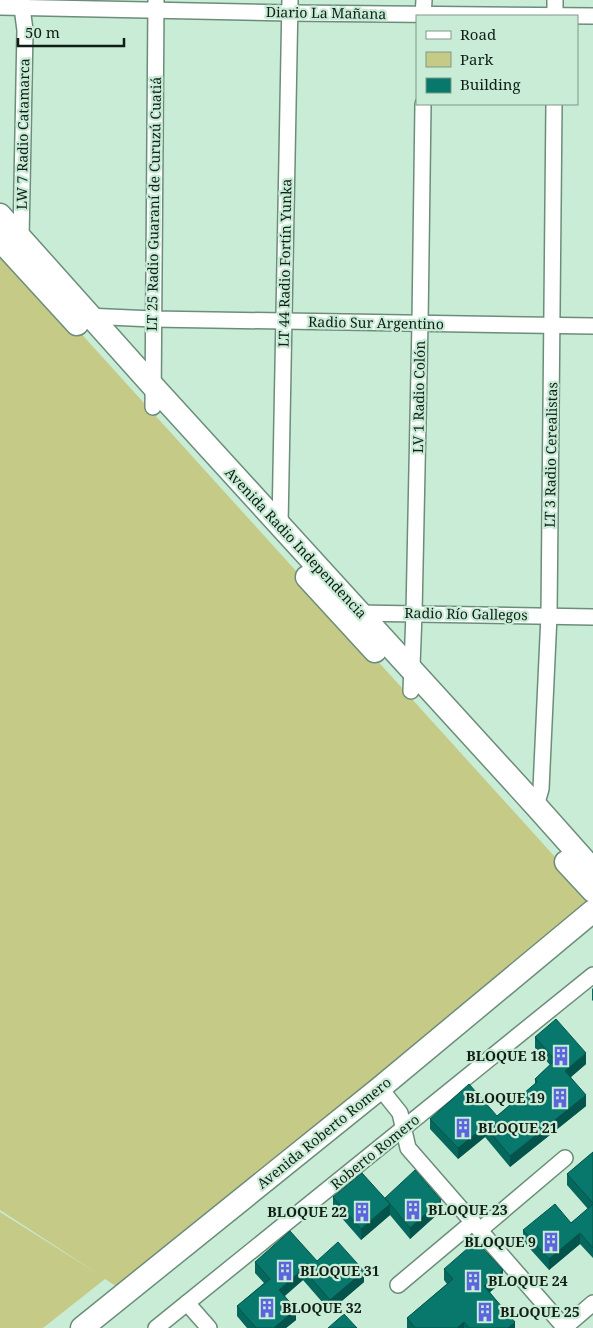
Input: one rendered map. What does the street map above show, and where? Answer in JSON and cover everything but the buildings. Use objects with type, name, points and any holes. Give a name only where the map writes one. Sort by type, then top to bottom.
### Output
[{"type":"main road","name":"Avenida Radio Independencia","points":[[0,215],[11,239],[412,681],[593,891]]},
{"type":"main road","name":"Avenida Radio Independencia","points":[[152,396],[280,525],[350,613]]},
{"type":"main road","name":"Avenida Radio Independencia","points":[[412,681],[536,806],[593,870]]},
{"type":"main road","name":"Avenida Roberto Romero","points":[[82,1328],[380,1088],[593,912]]},
{"type":"main road","name":"Avenida Roberto Romero","points":[[563,936],[593,920]]},
{"type":"street","points":[[555,15],[556,0]]},
{"type":"street","name":"Diario La Mañana","points":[[0,6],[22,3],[290,7],[533,15]]},
{"type":"street","name":"LW 7 Radio Catamarca","points":[[11,239],[25,30],[22,3]]},
{"type":"street","name":"LT 25 Radio Guaraní de Curuzú Cuatiá","points":[[152,396],[156,5]]},
{"type":"street","name":"LT 44 Radio Fortín Yunka","points":[[280,525],[290,7]]},
{"type":"street","name":"Diario La Mañana","points":[[578,16],[593,16]]},
{"type":"street","name":"LV 1 Radio Colón","points":[[412,681],[420,324],[422,105]]},
{"type":"street","name":"LT 3 Radio Cerealistas","points":[[536,806],[541,789],[549,615],[554,105]]},
{"type":"street","name":"Radio Sur Argentino","points":[[80,316],[153,319],[593,326]]},
{"type":"street","name":"Radio Río Gallegos","points":[[350,613],[593,616]]},
{"type":"street","name":"Roberto Romero","points":[[156,1328],[593,975]]},
{"type":"street","points":[[380,1088],[400,1113],[408,1148],[565,1328],[593,1303]]},
{"type":"street","points":[[398,1285],[565,1158]]},
{"type":"street","points":[[187,1303],[209,1328]]},
{"type":"green space","points":[[0,244],[593,899],[122,1290],[105,1279],[43,1328],[0,1328],[0,1212],[103,1277],[0,1210]]},
{"type":"place","name":"BLOQUE 18","points":[[561,1056]]},
{"type":"place","name":"BLOQUE 19","points":[[560,1098]]},
{"type":"place","name":"BLOQUE 21","points":[[463,1128]]},
{"type":"place","name":"BLOQUE 23","points":[[413,1210]]},
{"type":"place","name":"BLOQUE 22","points":[[362,1212]]},
{"type":"place","name":"BLOQUE 9","points":[[551,1242]]},
{"type":"place","name":"BLOQUE 31","points":[[285,1271]]},
{"type":"place","name":"BLOQUE 24","points":[[473,1281]]},
{"type":"place","name":"BLOQUE 32","points":[[267,1308]]},
{"type":"place","name":"BLOQUE 25","points":[[485,1312]]}]
